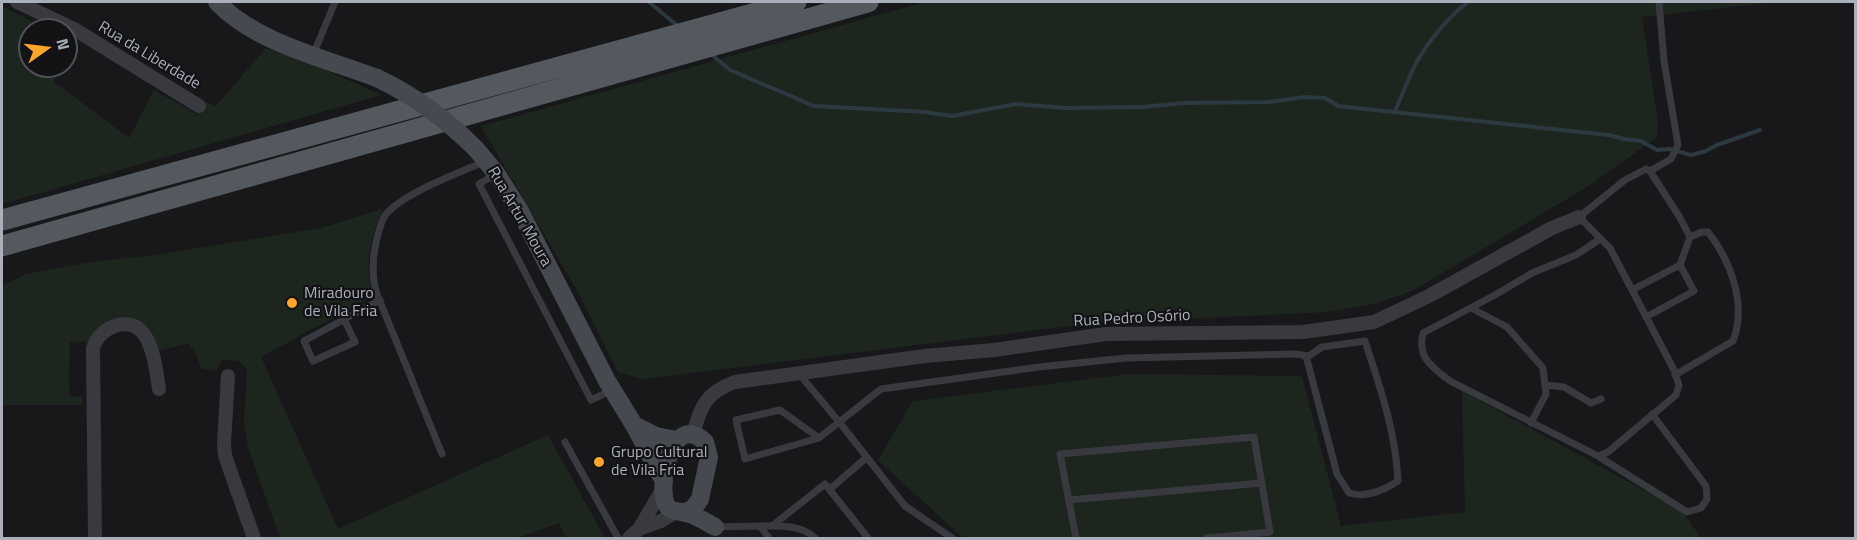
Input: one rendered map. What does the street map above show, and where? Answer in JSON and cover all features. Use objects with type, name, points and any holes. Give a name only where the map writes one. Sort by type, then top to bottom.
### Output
[{"type":"main road","name":"Rua Artur Moura","points":[[217,2],[228,13],[249,27],[396,87],[432,110],[486,161],[520,211],[612,390],[634,425],[663,485],[663,500],[666,505],[680,512]]},
{"type":"main road","points":[[2,220],[796,2]]},
{"type":"main road","points":[[2,246],[868,2]]},
{"type":"main road","points":[[634,425],[656,436],[685,437],[705,442],[709,451],[698,504],[690,511],[680,512]]},
{"type":"main road","points":[[663,485],[672,446],[685,437]]},
{"type":"main road","points":[[704,480],[709,513],[720,533]]},
{"type":"main road","points":[[680,512],[720,533]]},
{"type":"street","name":"Rua da Liberdade","points":[[17,2],[74,29],[200,106]]},
{"type":"street","name":"Rua Pedro Osório","points":[[685,437],[712,393],[735,382],[1106,334],[1303,332],[1374,322],[1429,296],[1552,228],[1579,217]]},
{"type":"street","points":[[94,538],[94,342],[100,335],[117,326],[126,325],[140,330],[151,345],[159,389]]},
{"type":"street","points":[[228,376],[225,456],[255,538]]},
{"type":"street","points":[[634,534],[663,485]]},
{"type":"street","points":[[634,534],[680,512]]},
{"type":"lane","points":[[313,55],[334,2]]},
{"type":"lane","points":[[1650,171],[1671,159],[1678,145],[1664,61],[1659,2]]},
{"type":"lane","points":[[442,454],[380,300],[372,276],[373,261],[378,231],[388,211],[434,184],[486,161]]},
{"type":"lane","points":[[1598,456],[1608,452],[1676,395],[1679,385],[1610,248],[1579,217],[1625,180],[1646,169],[1650,171],[1690,237],[1680,265],[1632,291]]},
{"type":"lane","points":[[1675,375],[1733,341],[1739,317],[1733,277],[1718,244],[1708,232],[1690,237]]},
{"type":"lane","points":[[1600,238],[1576,255],[1532,273],[1423,333],[1421,344],[1423,354],[1433,368],[1450,381],[1598,456],[1687,512],[1701,508],[1707,499],[1706,486],[1652,414]]},
{"type":"lane","points":[[1646,317],[1694,291],[1680,265]]},
{"type":"lane","points":[[344,320],[355,342],[313,361],[304,341],[380,300]]},
{"type":"lane","points":[[1471,308],[1507,327],[1543,368],[1546,394],[1531,423]]},
{"type":"lane","points":[[819,438],[780,410],[736,420],[745,459],[819,438],[881,389],[1039,367],[1126,358],[1295,354],[1309,356],[1322,347],[1365,341],[1380,387],[1394,444],[1398,481],[1385,489],[1362,495],[1349,493],[1345,488],[1337,474],[1306,356]]},
{"type":"lane","points":[[800,375],[905,506],[952,538]]},
{"type":"lane","points":[[1545,385],[1564,387],[1591,403],[1601,399]]},
{"type":"lane","points":[[1076,538],[1060,454],[1254,437],[1270,532],[1207,538]]},
{"type":"lane","points":[[565,442],[618,538]]},
{"type":"lane","points":[[830,489],[866,458]]},
{"type":"lane","points":[[1068,500],[1262,483]]},
{"type":"lane","points":[[772,526],[825,484],[868,538]]},
{"type":"lane","points":[[760,526],[769,538]]},
{"type":"lane","points":[[720,533],[760,526],[788,526],[810,533],[815,538]]},
{"type":"shaded area","points":[[925,2],[1775,2],[1642,17],[1658,122],[1657,137],[1587,187],[1414,290],[1374,304],[1327,312],[1085,324],[643,379],[618,372],[578,292],[481,126]]},
{"type":"shaded area","points":[[2,6],[25,18],[18,18],[18,78],[56,78],[54,82],[129,138],[154,90],[196,114],[207,102],[216,106],[266,48],[315,65],[381,95],[2,204]]},
{"type":"shaded area","points":[[383,209],[374,231],[370,252],[369,273],[373,296],[261,357],[338,529],[548,435],[605,538],[566,538],[559,523],[517,538],[280,538],[248,447],[244,423],[247,369],[239,361],[221,360],[219,367],[213,371],[201,368],[194,348],[191,349],[189,343],[158,351],[150,331],[138,323],[88,342],[70,342],[69,396],[82,397],[82,405],[2,405],[2,286],[26,274],[90,262],[155,255],[321,228]]},
{"type":"shaded area","points":[[1128,374],[1302,376],[1341,526],[1465,512],[1462,391],[1682,511],[1701,538],[963,538],[878,460],[913,401]]},
{"type":"waterway","points":[[649,2],[679,27]]},
{"type":"waterway","points":[[1395,111],[1421,55],[1447,22],[1468,2]]},
{"type":"waterway","points":[[712,55],[730,70],[814,106],[925,112],[952,116],[1016,104],[1066,108],[1142,107],[1185,103],[1269,102],[1305,97],[1325,98],[1338,106],[1609,135],[1641,141],[1657,150],[1670,149],[1691,155],[1760,130]]},
{"type":"place","name":"Miradouro de Vila Fria","points":[[292,303]]},
{"type":"place","name":"Grupo Cultural de Vila Fria","points":[[599,462]]}]
